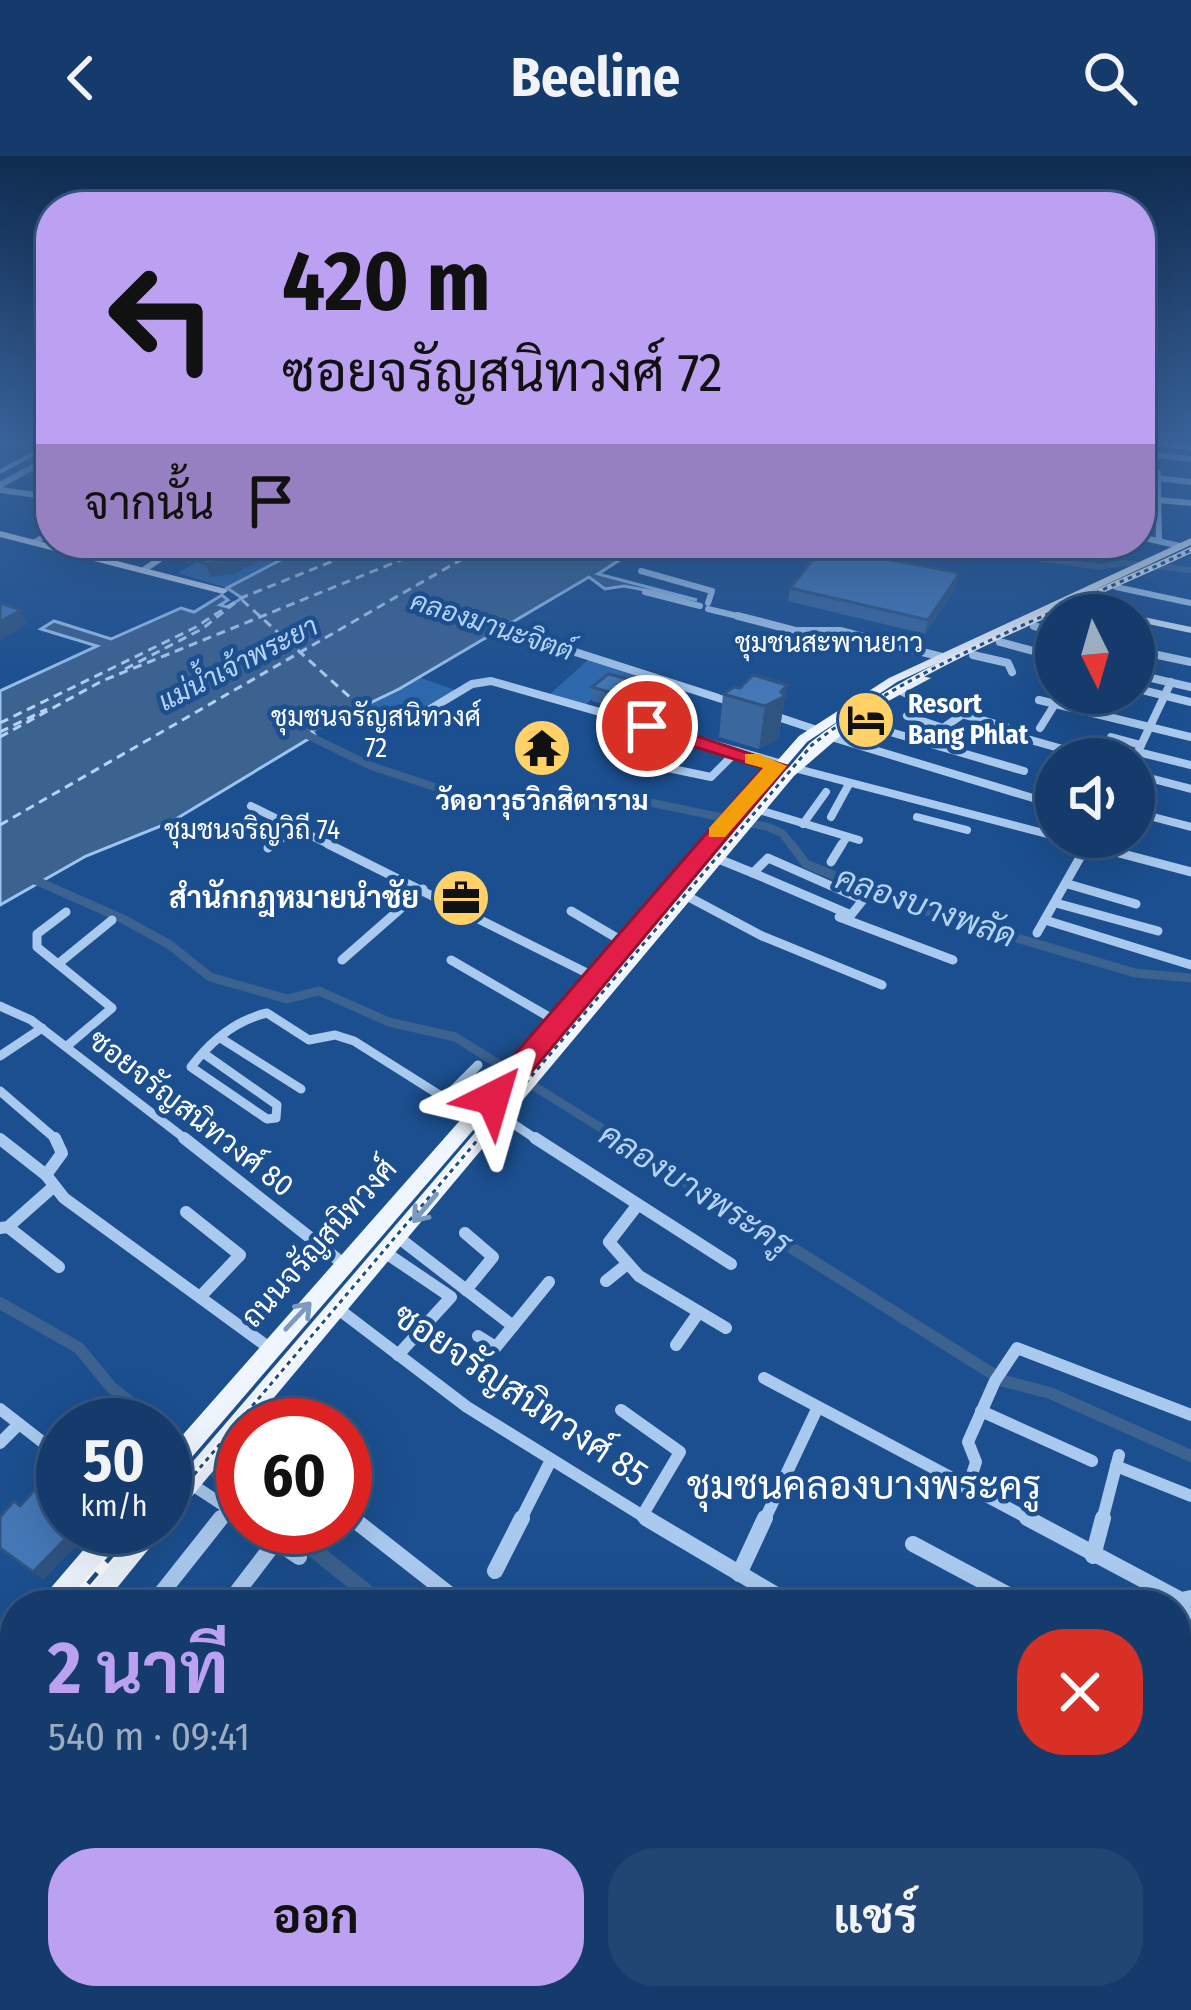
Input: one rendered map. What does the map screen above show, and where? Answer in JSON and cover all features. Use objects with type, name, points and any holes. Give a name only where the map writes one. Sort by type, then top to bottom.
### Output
[{"type":"main road","name":"ถนนจรัญสนิทวงศ์","points":[[192,1438],[268,1347],[476,1118],[522,1079],[668,915],[714,860],[778,765],[814,729],[859,699],[942,657],[1188,546]]},
{"type":"main road","name":"ถนนจรัญสนิทวงศ์","points":[[1100,594],[1146,566]]},
{"type":"main road","name":"ถนนจรัญสนิทวงศ์","points":[[266,1398],[503,1117],[556,1021],[651,908],[849,720],[899,690],[1034,626]]},
{"type":"main road","points":[[651,908],[668,915]]},
{"type":"main road","name":"ถนนจรัญสนิทวงศ์","points":[[192,1479],[216,1452]]},
{"type":"main road","points":[[65,1590],[95,1554]]},
{"type":"main road","points":[[100,1590],[130,1554]]},
{"type":"street","points":[[1159,529],[1159,541]]},
{"type":"street","points":[[0,534],[34,542]]},
{"type":"street","points":[[1155,540],[1188,546]]},
{"type":"street","points":[[100,558],[223,591]]},
{"type":"street","points":[[146,569],[162,558]]},
{"type":"street","points":[[641,571],[710,590],[713,594],[705,606]]},
{"type":"street","points":[[1116,586],[1191,603]]},
{"type":"street","points":[[645,592],[796,631],[840,632],[942,657]]},
{"type":"street","points":[[1155,622],[1191,629]]},
{"type":"street","points":[[541,641],[742,705]]},
{"type":"street","points":[[1000,642],[1035,651]]},
{"type":"street","points":[[974,655],[1008,663],[1012,672]]},
{"type":"street","points":[[1144,738],[1164,695],[1191,663],[1155,655]]},
{"type":"street","points":[[1155,679],[1191,687]]},
{"type":"street","points":[[412,720],[485,681],[778,765]]},
{"type":"street","points":[[899,690],[924,703],[1035,739]]},
{"type":"street","points":[[1155,693],[1191,702]]},
{"type":"street","points":[[647,726],[678,695]]},
{"type":"street","points":[[924,703],[907,716],[943,728],[962,714]]},
{"type":"street","points":[[764,713],[814,729]]},
{"type":"street","points":[[1040,728],[1049,714]]},
{"type":"street","points":[[1098,714],[1191,737]]},
{"type":"street","points":[[849,720],[1024,771]]},
{"type":"street","points":[[828,736],[1035,799]]},
{"type":"street","points":[[663,767],[711,777],[736,752]]},
{"type":"street","points":[[1155,758],[1191,765]]},
{"type":"street","points":[[794,768],[1035,838]]},
{"type":"street","points":[[1155,780],[1191,789]]},
{"type":"street","points":[[831,817],[849,784]]},
{"type":"street","points":[[803,824],[826,792]]},
{"type":"street","points":[[250,806],[595,976]]},
{"type":"street","points":[[917,817],[965,834],[972,818]]},
{"type":"street","points":[[1155,818],[1191,827]]},
{"type":"street","points":[[743,819],[803,824],[859,840]]},
{"type":"street","points":[[268,848],[298,827]]},
{"type":"street","points":[[831,862],[847,836]]},
{"type":"street","points":[[714,860],[851,915],[863,900],[768,858],[752,874]]},
{"type":"street","points":[[1037,933],[1081,858]]},
{"type":"street","points":[[1133,858],[1191,872]]},
{"type":"street","points":[[714,860],[879,934],[953,960]]},
{"type":"street","points":[[1068,884],[1136,904]]},
{"type":"street","points":[[342,960],[423,889]]},
{"type":"street","points":[[685,895],[761,936],[882,985]]},
{"type":"street","points":[[1057,902],[1158,931]]},
{"type":"street","points":[[571,911],[622,941]]},
{"type":"street","points":[[66,912],[35,939],[37,947],[112,1008],[67,1046]]},
{"type":"street","points":[[58,964],[112,920]]},
{"type":"street","points":[[1045,920],[1191,965]]},
{"type":"street","points":[[451,960],[556,1021]]},
{"type":"street","name":"ซอยจรัญสนิทวงศ์ 80","points":[[0,1006],[67,1046],[346,1266]]},
{"type":"street","points":[[203,1053],[277,1106],[280,1115],[267,1119],[192,1069],[192,1062],[203,1053],[254,1015],[267,1012],[309,1040],[335,1036],[354,1041],[476,1118]]},
{"type":"street","points":[[0,1056],[42,1028]]},
{"type":"street","points":[[222,1039],[301,1090]]},
{"type":"street","points":[[446,1098],[478,1065]]},
{"type":"street","points":[[0,1090],[61,1144],[62,1153],[49,1182],[4,1227],[58,1267]]},
{"type":"street","points":[[503,1117],[731,1264]]},
{"type":"street","points":[[0,1139],[49,1182],[268,1347]]},
{"type":"street","points":[[636,1207],[608,1242],[626,1265],[726,1328]]},
{"type":"street","points":[[186,1212],[240,1255],[200,1298]]},
{"type":"street","points":[[465,1233],[493,1257],[466,1290]]},
{"type":"street","points":[[393,1246],[514,1326]]},
{"type":"street","points":[[393,1246],[451,1297],[398,1355]]},
{"type":"street","points":[[606,1281],[626,1265]]},
{"type":"street","points":[[478,1336],[496,1348],[549,1282]]},
{"type":"street","name":"ซอยจรัญสนิทวงศ์ 85","points":[[338,1308],[550,1462],[767,1590]]},
{"type":"street","points":[[676,1346],[699,1312]]},
{"type":"street","points":[[424,1328],[453,1350]]},
{"type":"street","points":[[968,1490],[976,1462],[968,1442],[997,1378],[1017,1348],[1191,1415]]},
{"type":"street","points":[[764,1378],[1093,1556],[1167,1590]]},
{"type":"street","points":[[0,1409],[36,1437]]},
{"type":"street","points":[[621,1409],[680,1452],[642,1516]]},
{"type":"street","points":[[739,1574],[817,1409]]},
{"type":"street","points":[[982,1412],[1092,1461]]},
{"type":"street","points":[[0,1443],[19,1424]]},
{"type":"street","points":[[1093,1556],[1118,1461],[1191,1496]]},
{"type":"street","points":[[495,1571],[550,1462]]},
{"type":"street","points":[[372,1534],[444,1590]]},
{"type":"street","points":[[166,1590],[216,1536]]},
{"type":"street","points":[[913,1544],[999,1590]]},
{"type":"street","points":[[238,1590],[266,1554]]},
{"type":"street","points":[[295,1554],[299,1557]]},
{"type":"shaded area","points":[[203,558],[284,558],[227,588],[178,573]]},
{"type":"shaded area","points":[[588,660],[659,683],[645,697],[607,686],[585,705],[550,694]]},
{"type":"shaded area","points":[[418,677],[458,691],[408,721],[362,707]]},
{"type":"water","name":"แม่น้ำเจ้าพระยา","points":[[284,558],[623,558],[598,574],[697,600],[624,586],[605,589],[589,577],[399,689],[312,731],[315,735],[171,822],[86,856],[0,905],[0,691],[97,646],[41,629],[54,621],[111,639],[181,608],[194,612],[222,595],[228,600],[220,605],[227,607],[242,598],[227,588]]},
{"type":"building","points":[[196,558],[236,558],[206,564]]},
{"type":"building","points":[[814,558],[881,558],[960,573],[928,620],[790,588]]},
{"type":"building","points":[[0,603],[21,610],[0,622]]},
{"type":"building","points":[[608,674],[644,683],[629,698],[592,687]]},
{"type":"building","points":[[753,675],[787,685],[781,692],[785,696],[765,706],[723,694],[740,688]]},
{"type":"building","points":[[36,1488],[36,1554],[51,1554],[33,1572],[0,1548],[0,1517],[14,1501],[20,1506]]},
{"type":"waterway","points":[[1039,558],[1099,567],[1125,563],[1191,570]]},
{"type":"waterway","name":"คลองมานะจิตต์","points":[[486,626],[548,646]]},
{"type":"waterway","name":"คลองบางพลัด","points":[[299,731],[371,766],[474,800],[549,808],[633,799],[768,827],[782,833],[793,847]]},
{"type":"waterway","name":"คลองบางพลัด","points":[[791,844],[806,864],[909,906],[1135,973],[1191,978]]},
{"type":"waterway","name":"คลองบางพระครู","points":[[28,877],[123,919],[170,945],[210,977],[287,999],[319,991],[389,1022],[455,1037],[622,1141]]},
{"type":"waterway","name":"คลองบางพระครู","points":[[617,1138],[1004,1381],[1050,1393],[1191,1456]]},
{"type":"waterway","points":[[0,1303],[79,1348],[125,1398]]},
{"type":"waterway","points":[[205,1463],[216,1472]]},
{"type":"waterway","points":[[319,1554],[364,1590]]},
{"type":"ferry route","points":[[125,669],[202,629],[241,598],[341,558]]},
{"type":"ferry route","points":[[261,617],[406,558]]},
{"type":"ferry route","points":[[300,652],[464,558]]},
{"type":"ferry route","points":[[0,723],[194,628],[238,600]]},
{"type":"ferry route","points":[[242,600],[261,617]]},
{"type":"ferry route","points":[[0,737],[102,681],[261,617]]},
{"type":"ferry route","points":[[261,617],[300,652]]},
{"type":"ferry route","points":[[0,825],[300,652]]},
{"type":"ferry route","points":[[300,652],[352,699]]},
{"type":"ferry route","points":[[0,732],[47,709]]},
{"type":"railway","points":[[192,1477],[812,745],[853,715],[945,662],[1191,550]]},
{"type":"railway","points":[[83,1590],[113,1554]]},
{"type":"slow traffic","points":[[717,833],[776,766],[752,759]]},
{"type":"place","name":"Resort Bang Phlat","points":[[866,720]]},
{"type":"place","name":"วัดอาวุธวิกสิตาราม","points":[[542,748]]},
{"type":"place","name":"สำนักกฎหมายนำชัย","points":[[461,898]]},
{"type":"district","name":"ชุมชนสะพานยาว","points":[[829,643]]},
{"type":"district","name":"ชุมชนจรัญสนิทวงศ์ 72","points":[[376,732]]},
{"type":"district","name":"ชุมชนจริญวิถี 74","points":[[252,830]]},
{"type":"district","name":"ชุมชนคลองบางพระครู","points":[[864,1485]]},
{"type":"route","points":[[493,1098],[622,941],[776,766],[647,726]]}]
